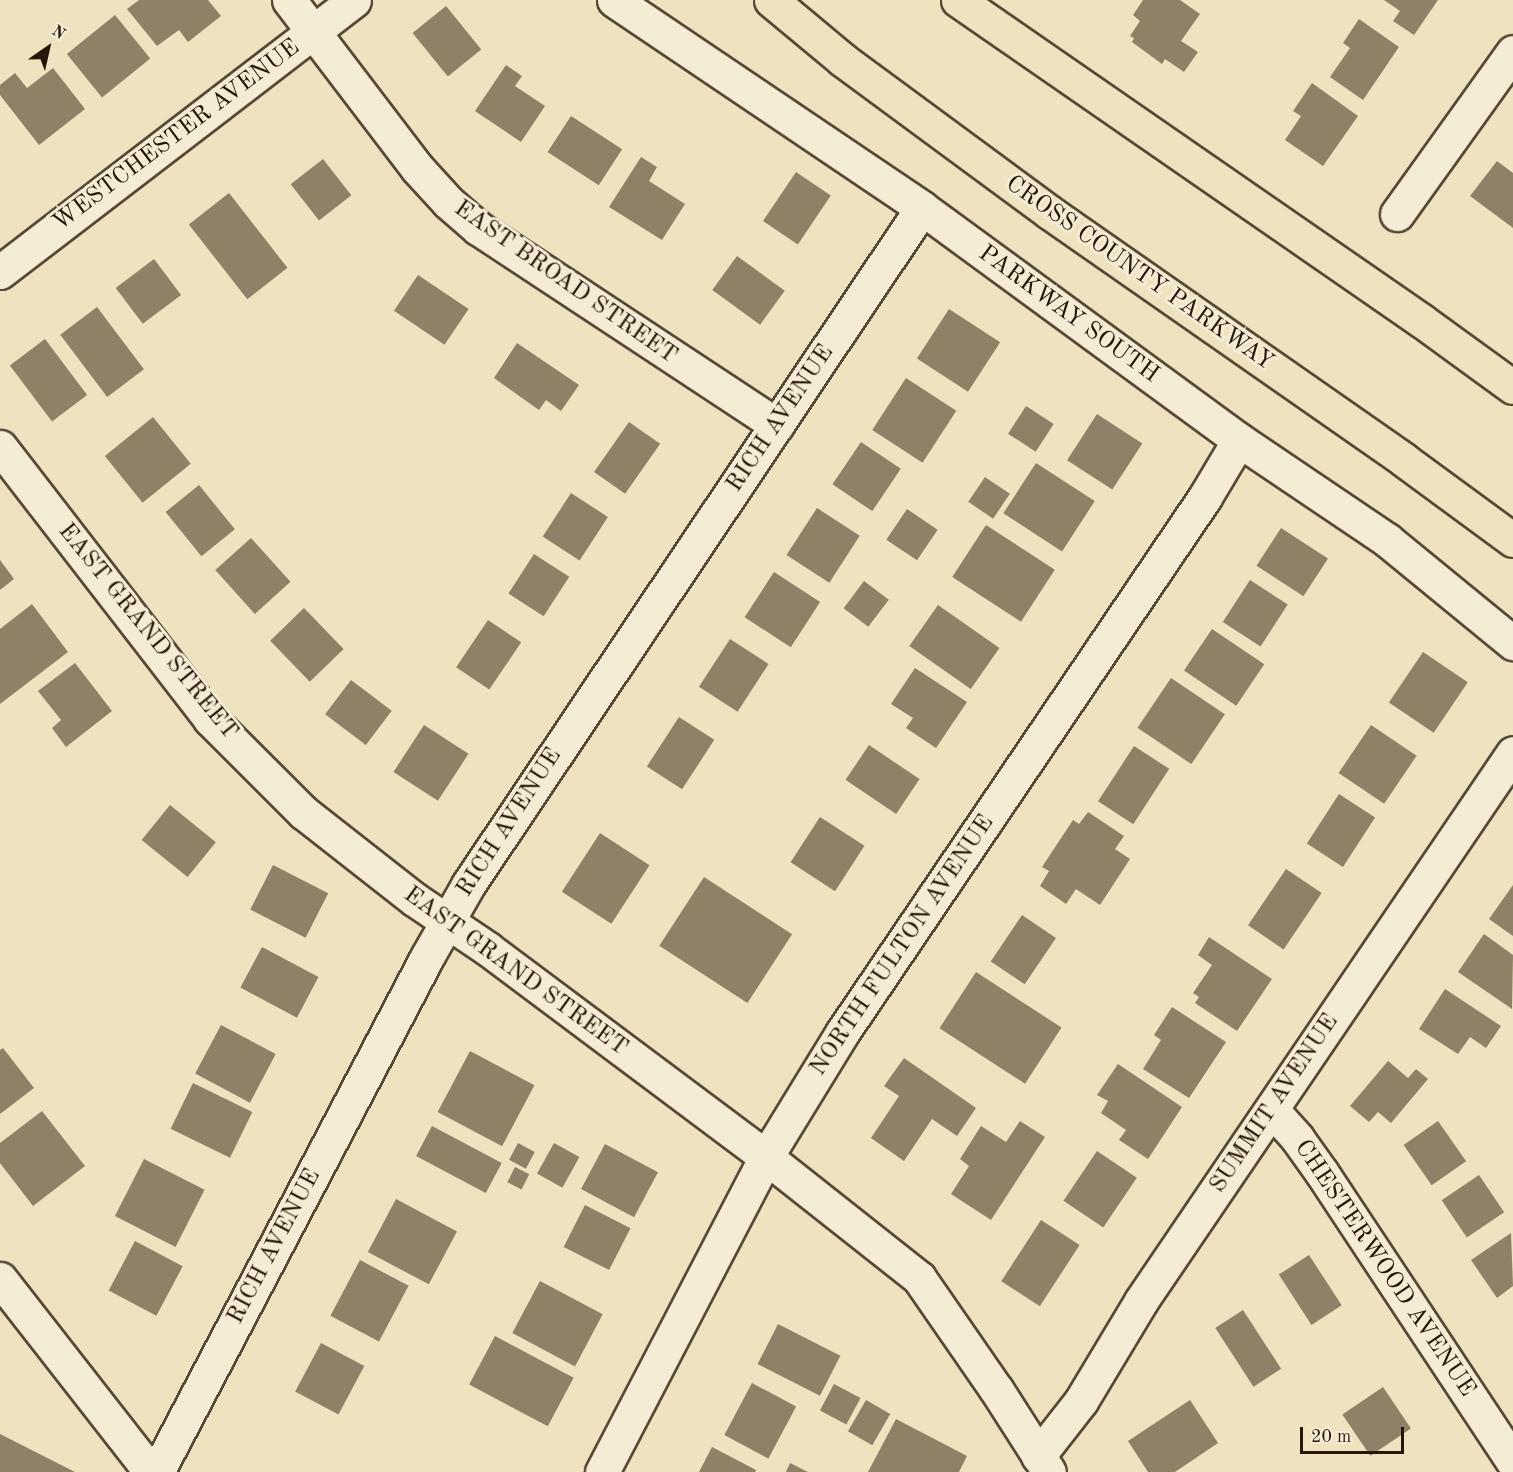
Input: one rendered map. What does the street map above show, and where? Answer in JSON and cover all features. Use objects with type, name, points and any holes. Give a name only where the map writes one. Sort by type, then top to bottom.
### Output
[{"type":"highway","name":"CROSS COUNTY PARKWAY","points":[[771,0],[843,60],[1049,212],[1396,454],[1513,540]]},
{"type":"highway","points":[[958,0],[1422,321],[1513,387]]},
{"type":"street","name":"EAST BROAD STREET","points":[[289,0],[417,168],[448,202],[478,228],[777,425]]},
{"type":"street","name":"WESTCHESTER AVENUE","points":[[0,272],[354,0]]},
{"type":"street","name":"PARKWAY SOUTH","points":[[614,0],[922,208],[1239,440],[1387,540],[1513,643]]},
{"type":"street","points":[[1397,214],[1512,56]]},
{"type":"street","name":"RICH AVENUE","points":[[158,1472],[446,922],[481,865],[922,208]]},
{"type":"street","name":"NORTH FULTON AVENUE","points":[[602,1472],[766,1156],[842,1033],[1204,497],[1239,440]]},
{"type":"street","name":"EAST GRAND STREET","points":[[0,447],[210,719],[303,812],[446,922],[488,949],[766,1156],[919,1278],[1044,1464]]},
{"type":"street","name":"SUMMIT AVENUE","points":[[1044,1464],[1141,1301],[1513,753]]},
{"type":"street","name":"CHESTERWOOD AVENUE","points":[[1272,1110],[1322,1173],[1513,1462]]},
{"type":"street","points":[[0,1279],[151,1472]]},
{"type":"building","points":[[139,0],[208,0],[221,16],[188,42],[179,30],[157,46],[127,9]]},
{"type":"building","points":[[1143,0],[1180,0],[1200,14],[1181,41],[1198,52],[1184,72],[1165,59],[1162,64],[1132,42],[1134,38],[1130,36],[1140,21],[1133,15]]},
{"type":"building","points":[[1384,0],[1438,0],[1414,35],[1393,21],[1400,11]]},
{"type":"building","points":[[446,6],[481,50],[448,77],[413,33]]},
{"type":"building","points":[[115,15],[150,59],[102,98],[67,54]]},
{"type":"building","points":[[1359,19],[1399,47],[1363,100],[1330,77],[1350,48],[1343,43]]},
{"type":"building","points":[[506,65],[522,76],[515,86],[545,106],[521,142],[475,111]]},
{"type":"building","points":[[53,68],[85,109],[39,145],[0,95],[0,85],[15,73],[27,88]]},
{"type":"building","points":[[1312,83],[1358,116],[1323,166],[1285,140],[1301,116],[1293,111]]},
{"type":"building","points":[[571,116],[622,149],[599,185],[548,152]]},
{"type":"building","points":[[641,157],[657,167],[649,181],[685,204],[662,240],[609,207]]},
{"type":"building","points":[[323,159],[351,195],[319,220],[291,184]]},
{"type":"building","points":[[1497,161],[1513,173],[1513,228],[1470,196]]},
{"type":"building","points":[[796,172],[831,195],[798,244],[763,221]]},
{"type":"building","points":[[229,193],[287,268],[247,299],[189,224]]},
{"type":"building","points":[[737,256],[785,291],[760,325],[712,290]]},
{"type":"building","points":[[154,259],[181,295],[143,324],[116,288]]},
{"type":"building","points":[[418,275],[469,309],[445,345],[394,311]]},
{"type":"building","points":[[97,307],[144,369],[107,397],[60,335]]},
{"type":"building","points":[[949,309],[1000,342],[968,392],[917,358]]},
{"type":"building","points":[[45,339],[87,395],[52,421],[10,365]]},
{"type":"building","points":[[517,343],[579,385],[561,411],[546,400],[539,410],[494,378]]},
{"type":"building","points":[[906,378],[956,411],[923,463],[872,430]]},
{"type":"building","points":[[1026,406],[1054,424],[1036,452],[1008,434]]},
{"type":"building","points":[[1097,414],[1142,443],[1112,490],[1067,460]]},
{"type":"building","points":[[153,417],[191,464],[143,503],[105,456]]},
{"type":"building","points":[[629,422],[660,444],[625,494],[594,472]]},
{"type":"building","points":[[861,442],[901,469],[872,511],[832,484]]},
{"type":"building","points":[[1036,463],[1095,501],[1062,551],[1003,513]]},
{"type":"building","points":[[985,477],[1010,494],[993,519],[968,502]]},
{"type":"building","points":[[199,485],[235,529],[201,556],[166,512]]},
{"type":"building","points":[[571,493],[608,517],[580,561],[543,537]]},
{"type":"building","points":[[817,508],[860,536],[829,583],[787,555]]},
{"type":"building","points":[[907,509],[938,530],[917,560],[886,540]]},
{"type":"building","points":[[986,525],[1055,570],[1021,622],[952,577]]},
{"type":"building","points":[[1281,528],[1328,558],[1303,596],[1256,566]]},
{"type":"building","points":[[251,538],[290,582],[255,614],[215,570]]},
{"type":"building","points":[[534,554],[569,577],[544,616],[508,593]]},
{"type":"building","points":[[0,560],[14,579],[0,590]]},
{"type":"building","points":[[774,572],[820,602],[791,647],[745,617]]},
{"type":"building","points":[[1250,580],[1288,605],[1261,646],[1223,622]]},
{"type":"building","points":[[864,581],[889,600],[868,627],[844,608]]},
{"type":"building","points":[[32,604],[68,652],[0,704],[0,629]]},
{"type":"building","points":[[938,605],[999,648],[971,689],[909,646]]},
{"type":"building","points":[[304,608],[344,649],[310,682],[270,641]]},
{"type":"building","points":[[488,620],[521,642],[489,690],[456,667]]},
{"type":"building","points":[[1212,629],[1264,664],[1236,706],[1184,670]]},
{"type":"building","points":[[730,639],[769,664],[738,712],[699,687]]},
{"type":"building","points":[[1423,652],[1468,682],[1434,733],[1389,703]]},
{"type":"building","points":[[75,663],[112,711],[66,747],[52,728],[61,720],[38,691]]},
{"type":"building","points":[[915,668],[967,702],[936,748],[906,728],[913,718],[891,704]]},
{"type":"building","points":[[1171,678],[1225,714],[1191,764],[1137,728]]},
{"type":"building","points":[[351,680],[392,711],[366,745],[325,714]]},
{"type":"building","points":[[679,717],[714,740],[682,789],[647,766]]},
{"type":"building","points":[[424,725],[468,754],[438,801],[394,772]]},
{"type":"building","points":[[1371,725],[1417,756],[1384,804],[1339,773]]},
{"type":"building","points":[[869,745],[920,779],[896,814],[846,780]]},
{"type":"building","points":[[1134,746],[1169,769],[1133,824],[1098,801]]},
{"type":"building","points":[[1339,794],[1375,817],[1343,867],[1307,843]]},
{"type":"building","points":[[170,805],[216,842],[188,877],[142,840]]},
{"type":"building","points":[[1088,812],[1124,836],[1115,849],[1130,859],[1100,905],[1076,889],[1066,904],[1040,886],[1049,871],[1042,867],[1073,820],[1079,824]]},
{"type":"building","points":[[820,817],[864,846],[835,891],[791,862]]},
{"type":"building","points":[[600,833],[649,865],[611,924],[562,892]]},
{"type":"building","points":[[273,865],[328,893],[306,938],[250,910]]},
{"type":"building","points":[[1286,869],[1322,893],[1284,949],[1248,925]]},
{"type":"building","points":[[704,877],[792,934],[747,1003],[659,946]]},
{"type":"building","points":[[1513,885],[1513,936],[1489,919]]},
{"type":"building","points":[[1022,915],[1056,938],[1025,984],[991,961]]},
{"type":"building","points":[[1484,934],[1513,955],[1512,1009],[1458,972]]},
{"type":"building","points":[[1209,937],[1272,979],[1237,1031],[1195,1003],[1199,997],[1193,993],[1212,965],[1198,955]]},
{"type":"building","points":[[262,947],[319,977],[297,1018],[240,988]]},
{"type":"building","points":[[976,972],[1062,1028],[1025,1084],[940,1028]]},
{"type":"building","points":[[1445,989],[1501,1026],[1486,1048],[1470,1037],[1458,1054],[1419,1029]]},
{"type":"building","points":[[1172,1007],[1226,1042],[1189,1098],[1143,1069],[1161,1040],[1154,1035]]},
{"type":"building","points":[[221,1025],[276,1054],[250,1103],[195,1074]]},
{"type":"building","points":[[3,1048],[34,1088],[0,1114],[0,1050]]},
{"type":"building","points":[[470,1051],[534,1085],[502,1146],[438,1112]]},
{"type":"building","points":[[904,1058],[976,1108],[957,1136],[932,1119],[904,1161],[871,1138],[899,1096],[884,1086]]},
{"type":"building","points":[[1388,1061],[1408,1078],[1416,1069],[1428,1079],[1391,1123],[1378,1112],[1369,1122],[1350,1106]]},
{"type":"building","points":[[1118,1064],[1182,1107],[1148,1159],[1119,1140],[1126,1130],[1101,1113],[1108,1101],[1097,1095]]},
{"type":"building","points":[[193,1083],[252,1112],[230,1158],[171,1129]]},
{"type":"building","points":[[42,1111],[85,1166],[33,1206],[0,1163],[0,1143]]},
{"type":"building","points":[[1020,1121],[1045,1137],[991,1220],[951,1194],[969,1166],[960,1159],[981,1126],[1006,1142]]},
{"type":"building","points":[[1438,1121],[1466,1161],[1432,1185],[1404,1145]]},
{"type":"building","points":[[432,1126],[502,1163],[486,1193],[416,1156]]},
{"type":"building","points":[[518,1143],[535,1152],[526,1169],[509,1160]]},
{"type":"building","points":[[554,1143],[579,1157],[562,1188],[537,1174]]},
{"type":"building","points":[[605,1144],[658,1172],[634,1217],[581,1189]]},
{"type":"building","points":[[1097,1151],[1137,1178],[1103,1228],[1063,1201]]},
{"type":"building","points":[[144,1159],[205,1190],[176,1247],[115,1216]]},
{"type":"building","points":[[515,1167],[529,1174],[522,1189],[507,1182]]},
{"type":"building","points":[[1479,1175],[1504,1212],[1467,1237],[1442,1200]]},
{"type":"building","points":[[396,1199],[457,1231],[429,1284],[368,1252]]},
{"type":"building","points":[[585,1205],[630,1228],[609,1270],[564,1247]]},
{"type":"building","points":[[1041,1220],[1080,1245],[1040,1306],[1001,1281]]},
{"type":"building","points":[[1511,1233],[1513,1286],[1497,1298],[1471,1260]]},
{"type":"building","points":[[135,1241],[183,1266],[156,1316],[109,1290]]},
{"type":"building","points":[[1309,1255],[1342,1305],[1311,1325],[1279,1275]]},
{"type":"building","points":[[360,1260],[409,1286],[379,1341],[330,1316]]},
{"type":"building","points":[[540,1281],[603,1314],[575,1366],[512,1333]]},
{"type":"building","points":[[1243,1310],[1281,1369],[1253,1387],[1215,1328]]},
{"type":"building","points":[[778,1324],[840,1356],[820,1396],[758,1364]]},
{"type":"building","points":[[495,1336],[574,1378],[548,1426],[469,1385]]},
{"type":"building","points":[[321,1343],[364,1366],[338,1415],[295,1392]]},
{"type":"building","points":[[752,1383],[796,1406],[768,1459],[724,1435]]},
{"type":"building","points":[[834,1384],[860,1398],[846,1425],[820,1410]]},
{"type":"building","points":[[1383,1387],[1411,1428],[1370,1456],[1342,1414]]},
{"type":"building","points":[[866,1400],[890,1414],[872,1445],[848,1431]]},
{"type":"building","points":[[1190,1400],[1218,1443],[1175,1472],[1148,1472],[1128,1441]]},
{"type":"building","points":[[896,1419],[967,1456],[959,1472],[868,1472]]},
{"type":"building","points":[[0,1434],[75,1472],[0,1472]]},
{"type":"building","points":[[712,1447],[756,1470],[755,1472],[699,1472]]},
{"type":"building","points":[[790,1463],[808,1472],[786,1472]]}]
